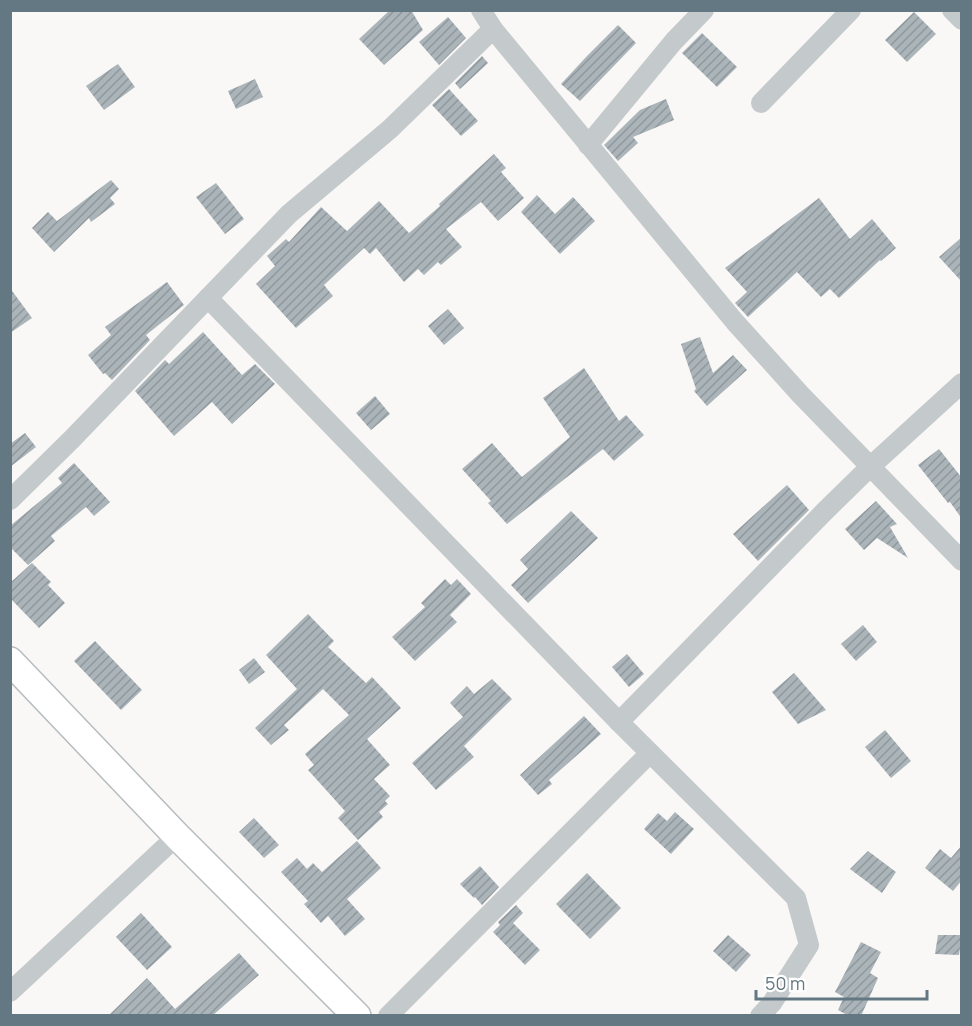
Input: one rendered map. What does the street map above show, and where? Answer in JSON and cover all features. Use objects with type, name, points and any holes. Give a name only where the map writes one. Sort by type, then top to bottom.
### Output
[{"type":"street","points":[[481,10],[493,29],[588,146],[735,322],[800,394],[962,561]]},
{"type":"street","points":[[588,146],[674,41],[704,10]]},
{"type":"street","points":[[761,103],[852,10]]},
{"type":"street","points":[[952,10],[962,20]]},
{"type":"street","points":[[10,500],[289,214],[390,129],[493,29]]},
{"type":"street","points":[[208,298],[618,722],[796,898],[809,945],[772,1003],[760,1016]]},
{"type":"street","points":[[618,722],[824,512],[962,383]]},
{"type":"street","points":[[10,661],[177,836],[357,1016]]},
{"type":"street","points":[[388,1016],[650,753]]},
{"type":"street","points":[[10,992],[177,836]]},
{"type":"building","points":[[390,10],[411,10],[423,30],[384,65],[359,39]]},
{"type":"building","points":[[914,12],[936,34],[907,62],[885,40]]},
{"type":"building","points":[[448,17],[466,38],[439,65],[419,42]]},
{"type":"building","points":[[618,25],[636,43],[580,101],[561,84]]},
{"type":"building","points":[[702,33],[737,67],[717,87],[682,53]]},
{"type":"building","points":[[482,56],[488,63],[460,89],[455,83]]},
{"type":"building","points":[[118,64],[135,87],[104,110],[86,86]]},
{"type":"building","points":[[255,79],[263,97],[236,109],[228,91]]},
{"type":"building","points":[[449,89],[478,121],[461,136],[432,105]]},
{"type":"building","points":[[666,99],[674,120],[633,137],[638,143],[618,161],[604,145],[640,110]]},
{"type":"building","points":[[494,154],[506,168],[501,172],[524,198],[498,221],[481,202],[446,229],[462,247],[441,265],[438,262],[424,275],[418,269],[404,282],[376,248],[370,254],[364,248],[324,285],[333,296],[296,328],[256,284],[275,266],[267,256],[286,239],[289,242],[321,207],[347,231],[379,201],[409,233]]},
{"type":"building","points":[[111,180],[119,189],[110,198],[115,204],[91,222],[89,218],[54,252],[32,228],[48,212],[57,221]]},
{"type":"building","points":[[216,183],[244,219],[225,234],[196,197]]},
{"type":"building","points":[[537,195],[555,214],[573,197],[595,221],[560,254],[521,212]]},
{"type":"building","points":[[819,198],[850,239],[872,219],[896,248],[839,298],[830,289],[821,297],[797,272],[748,317],[735,303],[747,292],[725,268]]},
{"type":"building","points":[[962,237],[962,282],[939,257]]},
{"type":"building","points":[[167,282],[184,305],[146,335],[150,340],[112,380],[105,373],[103,374],[88,355],[111,335],[105,327]]},
{"type":"building","points":[[10,288],[32,318],[10,333]]},
{"type":"building","points":[[448,309],[464,328],[444,345],[428,326]]},
{"type":"building","points":[[203,332],[242,375],[255,364],[275,384],[232,424],[212,402],[174,436],[135,391],[165,360],[169,364]]},
{"type":"building","points":[[700,337],[713,373],[733,355],[747,370],[707,406],[694,391],[696,389],[681,344]]},
{"type":"building","points":[[584,368],[619,421],[626,415],[644,435],[614,461],[603,449],[507,524],[488,503],[491,501],[462,469],[492,443],[522,477],[570,437],[543,398]]},
{"type":"building","points":[[375,396],[390,414],[371,430],[356,413]]},
{"type":"building","points":[[25,433],[36,447],[10,467],[10,444]]},
{"type":"building","points":[[939,449],[962,478],[962,519],[918,465]]},
{"type":"building","points":[[74,463],[110,502],[94,516],[86,507],[51,536],[55,541],[28,565],[10,547],[10,526],[62,483],[58,478]]},
{"type":"building","points":[[787,485],[809,510],[758,561],[733,534]]},
{"type":"building","points":[[876,501],[897,524],[890,527],[908,558],[877,538],[864,550],[845,529]]},
{"type":"building","points":[[571,511],[598,538],[528,603],[511,585],[528,569],[520,560]]},
{"type":"building","points":[[32,563],[51,582],[48,585],[65,603],[39,628],[10,598],[10,583]]},
{"type":"building","points":[[445,579],[451,585],[457,579],[471,594],[450,615],[457,622],[415,661],[392,637],[425,607],[421,603]]},
{"type":"building","points":[[308,614],[334,641],[328,647],[366,683],[372,677],[401,708],[367,739],[390,765],[374,779],[390,796],[385,801],[388,804],[379,812],[383,817],[358,840],[338,818],[345,811],[308,770],[314,765],[305,754],[349,715],[323,689],[284,725],[289,730],[271,745],[255,728],[297,689],[266,655]]},
{"type":"building","points":[[863,625],[877,642],[856,661],[841,644]]},
{"type":"building","points":[[95,641],[142,690],[121,710],[74,661]]},
{"type":"building","points":[[627,654],[644,674],[629,687],[612,667]]},
{"type":"building","points":[[254,658],[265,672],[249,684],[239,670]]},
{"type":"building","points":[[794,673],[826,710],[798,724],[772,692]]},
{"type":"building","points":[[492,679],[512,699],[464,746],[474,757],[436,790],[412,763],[463,717],[450,703],[467,686],[474,694]]},
{"type":"building","points":[[584,716],[601,734],[549,780],[552,784],[538,795],[520,775]]},
{"type":"building","points":[[885,730],[911,761],[891,778],[865,747]]},
{"type":"building","points":[[675,812],[694,829],[671,854],[644,829],[658,813],[667,821]]},
{"type":"building","points":[[254,818],[279,845],[264,858],[239,832]]},
{"type":"building","points":[[357,841],[381,868],[347,899],[365,919],[345,936],[328,916],[321,923],[304,904],[308,901],[281,872],[297,858],[307,869],[313,863],[322,872]]},
{"type":"building","points":[[962,845],[962,880],[953,891],[925,868],[940,849],[951,858]]},
{"type":"building","points":[[868,851],[896,872],[882,893],[850,869]]},
{"type":"building","points":[[480,866],[499,887],[482,905],[460,884]]},
{"type":"building","points":[[587,873],[621,908],[590,939],[556,904]]},
{"type":"building","points":[[516,905],[523,913],[513,923],[540,950],[525,965],[493,932],[500,925],[498,922]]},
{"type":"building","points":[[141,913],[172,947],[147,970],[116,937]]},
{"type":"building","points":[[728,935],[751,955],[736,972],[713,951]]},
{"type":"building","points":[[938,935],[962,935],[959,955],[935,954]]},
{"type":"building","points":[[861,942],[881,952],[870,973],[878,978],[861,1016],[849,1016],[838,1010],[844,997],[835,992]]},
{"type":"building","points":[[239,953],[259,975],[212,1016],[108,1016],[147,978],[175,1009]]}]
